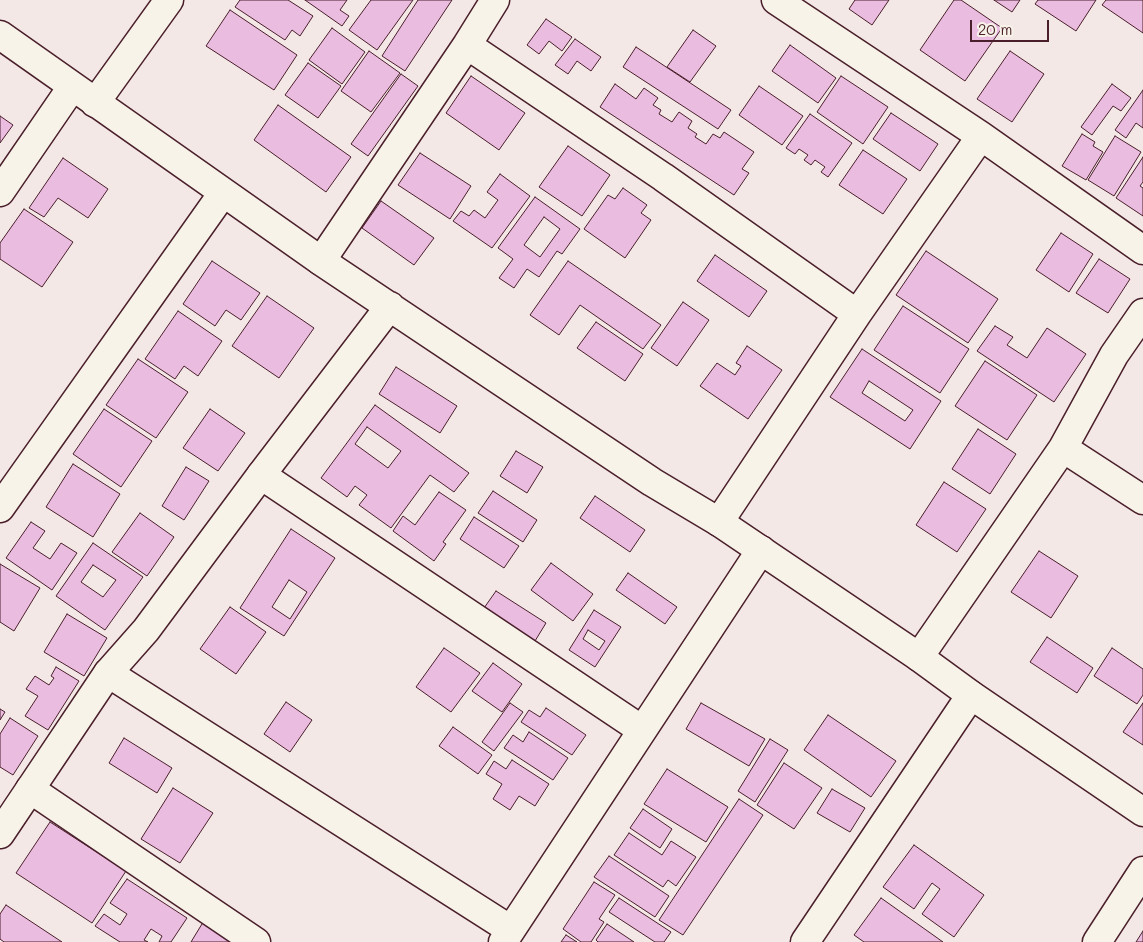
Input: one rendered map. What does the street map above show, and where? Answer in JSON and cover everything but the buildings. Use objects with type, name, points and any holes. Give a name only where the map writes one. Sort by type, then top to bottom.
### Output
[{"type":"street","points":[[95,103],[169,0]]},
{"type":"street","points":[[322,261],[467,45],[495,0]]},
{"type":"street","points":[[776,0],[981,136],[1143,250]]},
{"type":"street","points":[[0,35],[322,261],[652,482],[719,522],[919,656],[971,695],[1143,812]]},
{"type":"street","points":[[467,45],[663,177],[857,314]]},
{"type":"street","points":[[0,192],[72,87]]},
{"type":"street","points":[[719,522],[857,314],[981,136]]},
{"type":"street","points":[[0,508],[223,193]]},
{"type":"street","points":[[0,834],[108,673],[146,630],[390,306]]},
{"type":"street","points":[[919,656],[1063,448],[1114,355],[1143,313]]},
{"type":"street","points":[[1063,448],[1143,500]]},
{"type":"street","points":[[261,475],[642,730]]},
{"type":"street","points":[[108,673],[507,936],[761,550]]},
{"type":"street","points":[[805,942],[971,695]]},
{"type":"street","points":[[30,789],[256,942]]},
{"type":"street","points":[[1097,942],[1143,871]]}]
